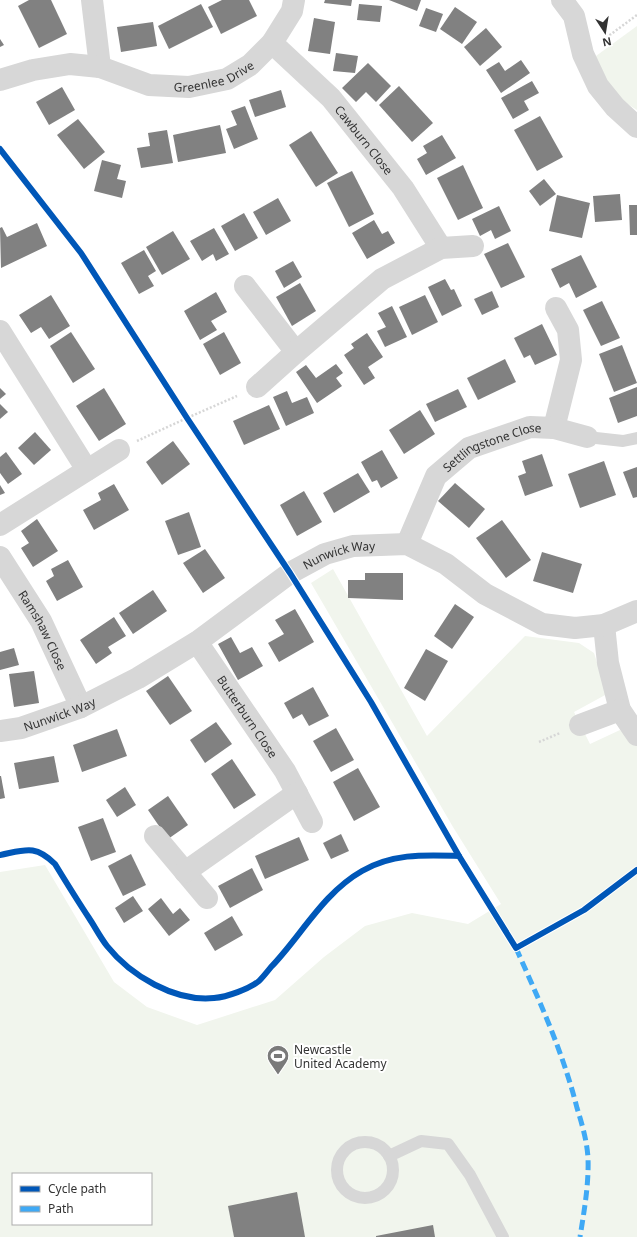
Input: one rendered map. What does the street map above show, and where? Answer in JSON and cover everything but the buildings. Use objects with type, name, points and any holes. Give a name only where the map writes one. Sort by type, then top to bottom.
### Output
[{"type":"street","points":[[92,0],[100,67]]},
{"type":"street","name":"Greenlee Drive","points":[[0,80],[33,70],[70,64],[100,67],[149,85],[189,87],[227,79],[250,65],[272,43],[292,11],[294,0]]},
{"type":"street","points":[[562,0],[574,16],[583,54],[598,86],[615,107],[637,127]]},
{"type":"street","name":"Cawburn Close","points":[[272,43],[331,98],[403,188],[441,248]]},
{"type":"street","points":[[257,387],[382,279],[441,248],[473,246]]},
{"type":"street","points":[[245,286],[296,352]]},
{"type":"street","name":"Settlingstone Close","points":[[554,428],[571,360],[568,330],[556,308]]},
{"type":"street","points":[[0,331],[87,470]]},
{"type":"street","name":"Settlingstone Close","points":[[407,544],[436,476],[469,448],[530,427],[554,428],[587,437]]},
{"type":"street","points":[[0,525],[119,450]]},
{"type":"street","name":"Nunwick Way","points":[[0,731],[21,728],[81,707],[138,678],[197,642],[290,573],[325,554],[353,546],[407,544],[446,564],[485,594],[542,624],[576,628],[604,625],[637,611]]},
{"type":"street","name":"Ramshaw Close","points":[[0,557],[41,621],[81,707]]},
{"type":"street","points":[[604,625],[608,663],[620,710],[637,735]]},
{"type":"street","name":"Butterburn Close","points":[[197,642],[285,771],[312,822]]},
{"type":"street","points":[[580,725],[620,710]]},
{"type":"street","points":[[185,872],[297,793]]},
{"type":"street","points":[[155,836],[207,898]]},
{"type":"lane","points":[[587,437],[623,441],[637,438]]},
{"type":"lane","points":[[389,1156],[421,1141],[448,1144],[470,1174],[503,1237]]},
{"type":"lane","points":[[366,1142],[377,1144],[386,1150],[389,1156],[392,1159],[394,1170],[392,1180],[386,1190],[377,1196],[366,1198],[356,1196],[346,1191],[340,1182],[337,1172],[339,1160],[345,1150],[355,1144],[366,1142]]},
{"type":"path","points":[[583,54],[637,15]]},
{"type":"path","points":[[119,450],[257,387]]},
{"type":"shaded area","points":[[637,26],[637,110],[618,98],[602,79],[596,56]]},
{"type":"shaded area","name":"Newcastle United Academy","points":[[333,569],[427,736],[525,636],[579,643],[594,653],[607,694],[574,712],[590,744],[620,730],[637,743],[637,1237],[0,1237],[0,872],[45,865],[114,982],[147,1007],[197,1025],[275,1000],[324,957],[365,926],[412,913],[468,924],[501,904],[453,827],[311,583]]},
{"type":"marked path","points":[[516,948],[558,1046],[585,1139],[588,1158],[588,1178],[580,1237]]},
{"type":"cycle path","points":[[0,149],[81,253],[187,418],[290,573],[371,702],[459,856]]},
{"type":"cycle path","points":[[0,855],[16,851],[29,850],[41,853],[48,858],[55,864],[102,939],[117,957],[141,977],[155,985],[184,996],[199,998],[214,998],[231,994],[244,990],[259,981],[324,903],[336,891],[348,880],[362,871],[385,861],[409,856],[459,856],[516,948],[584,910],[637,870]]},
{"type":"place","name":"Newcastle United Academy","points":[[278,1076]]}]
